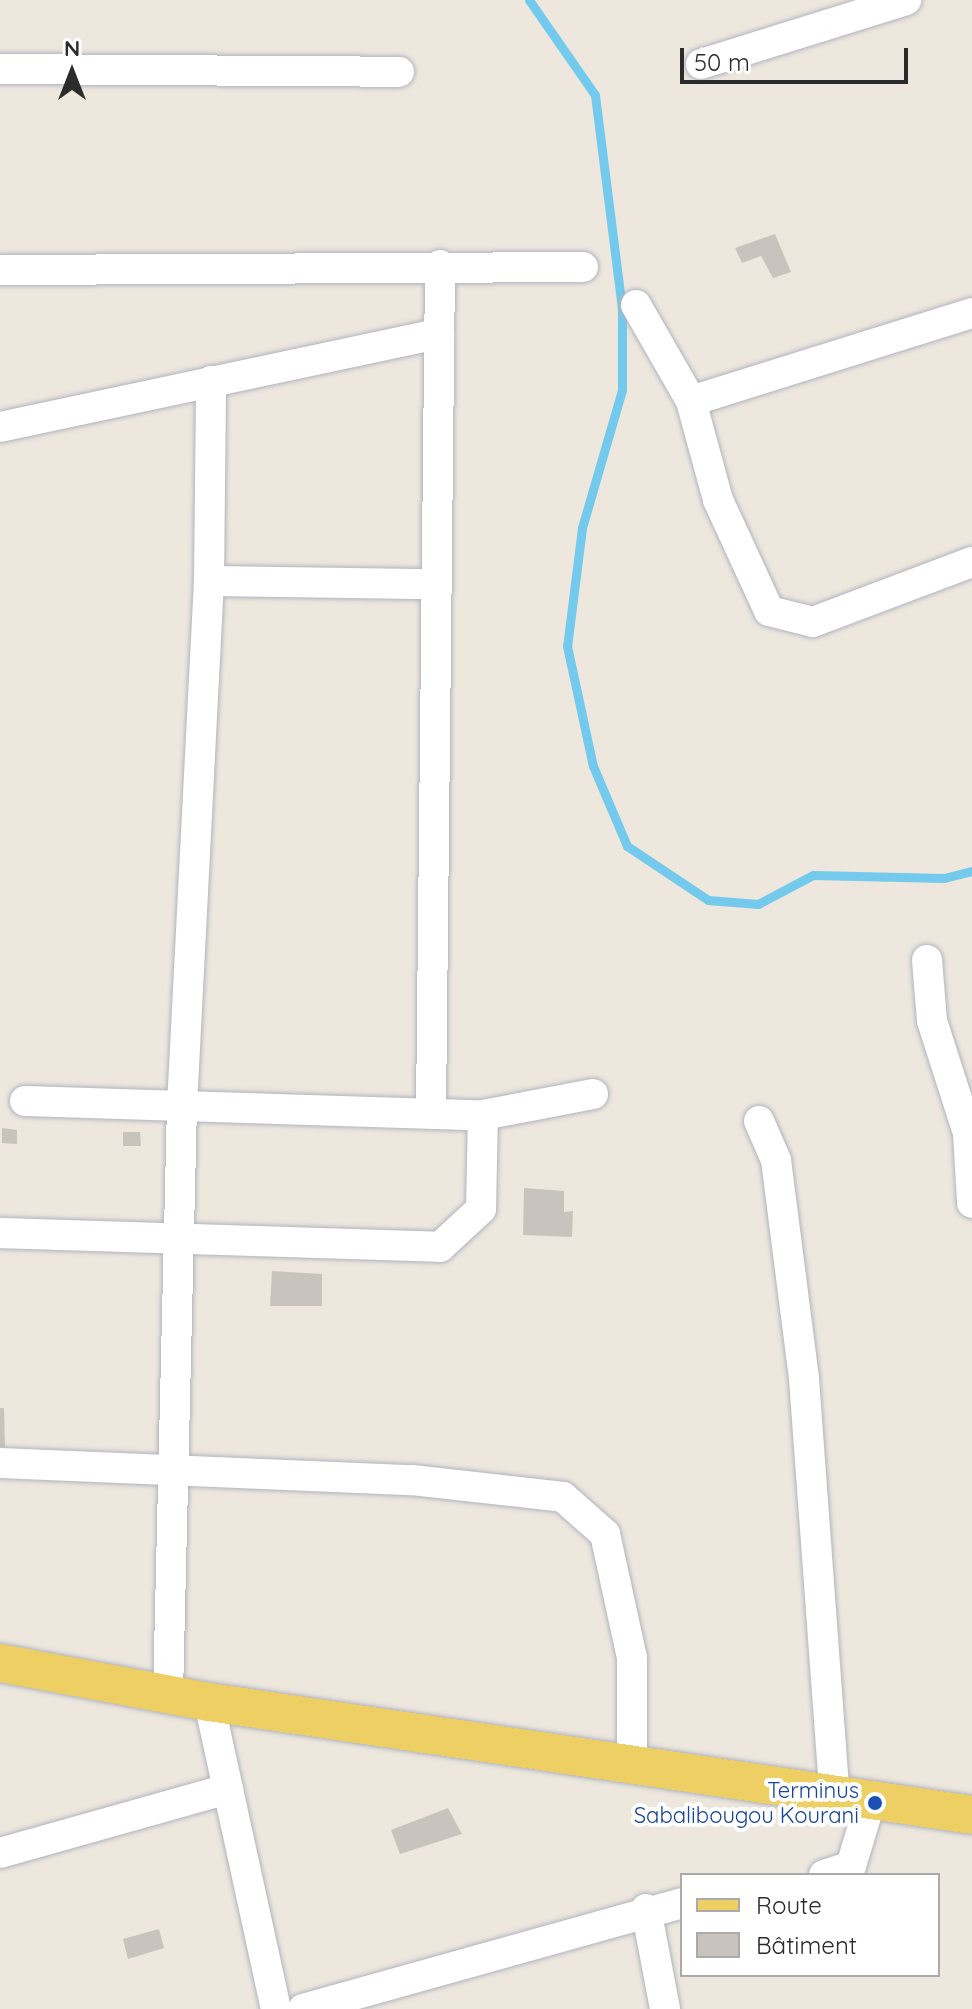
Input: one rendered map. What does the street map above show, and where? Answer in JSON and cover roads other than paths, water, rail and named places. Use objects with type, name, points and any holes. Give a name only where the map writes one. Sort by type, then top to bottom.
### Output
[{"type":"main road","points":[[0,1663],[209,1702],[852,1800],[972,1815]]},
{"type":"street","points":[[701,64],[906,0]]},
{"type":"street","points":[[0,69],[399,72]]},
{"type":"street","points":[[431,1113],[440,265]]},
{"type":"street","points":[[0,270],[440,265],[583,267]]},
{"type":"street","points":[[636,305],[691,401],[718,500],[769,611],[813,622],[972,562]]},
{"type":"street","points":[[691,401],[972,313]]},
{"type":"street","points":[[0,427],[439,334]]},
{"type":"street","points":[[168,1695],[182,1106],[209,581],[211,381]]},
{"type":"street","points":[[209,581],[437,584]]},
{"type":"street","points":[[927,960],[932,1021],[968,1133],[972,1203]]},
{"type":"street","points":[[25,1101],[483,1115],[593,1094]]},
{"type":"street","points":[[0,1233],[440,1247],[481,1209],[483,1115]]},
{"type":"street","points":[[759,1121],[776,1160],[852,1800],[851,1866],[830,1873]]},
{"type":"street","points":[[0,1463],[412,1480],[563,1497],[605,1534],[632,1658],[632,1766]]},
{"type":"street","points":[[209,1702],[276,2009]]},
{"type":"street","points":[[0,1853],[228,1789]]},
{"type":"street","points":[[303,2009],[646,1909],[680,1903]]},
{"type":"street","points":[[646,1909],[665,2009]]},
{"type":"waterway","points":[[529,0],[595,95],[622,308],[622,390],[582,528],[567,646],[593,766],[627,846],[708,900],[758,904],[813,875],[944,878],[972,871]]},
{"type":"place","name":"Terminus Sabalibougou Kourani","points":[[875,1803]]}]
